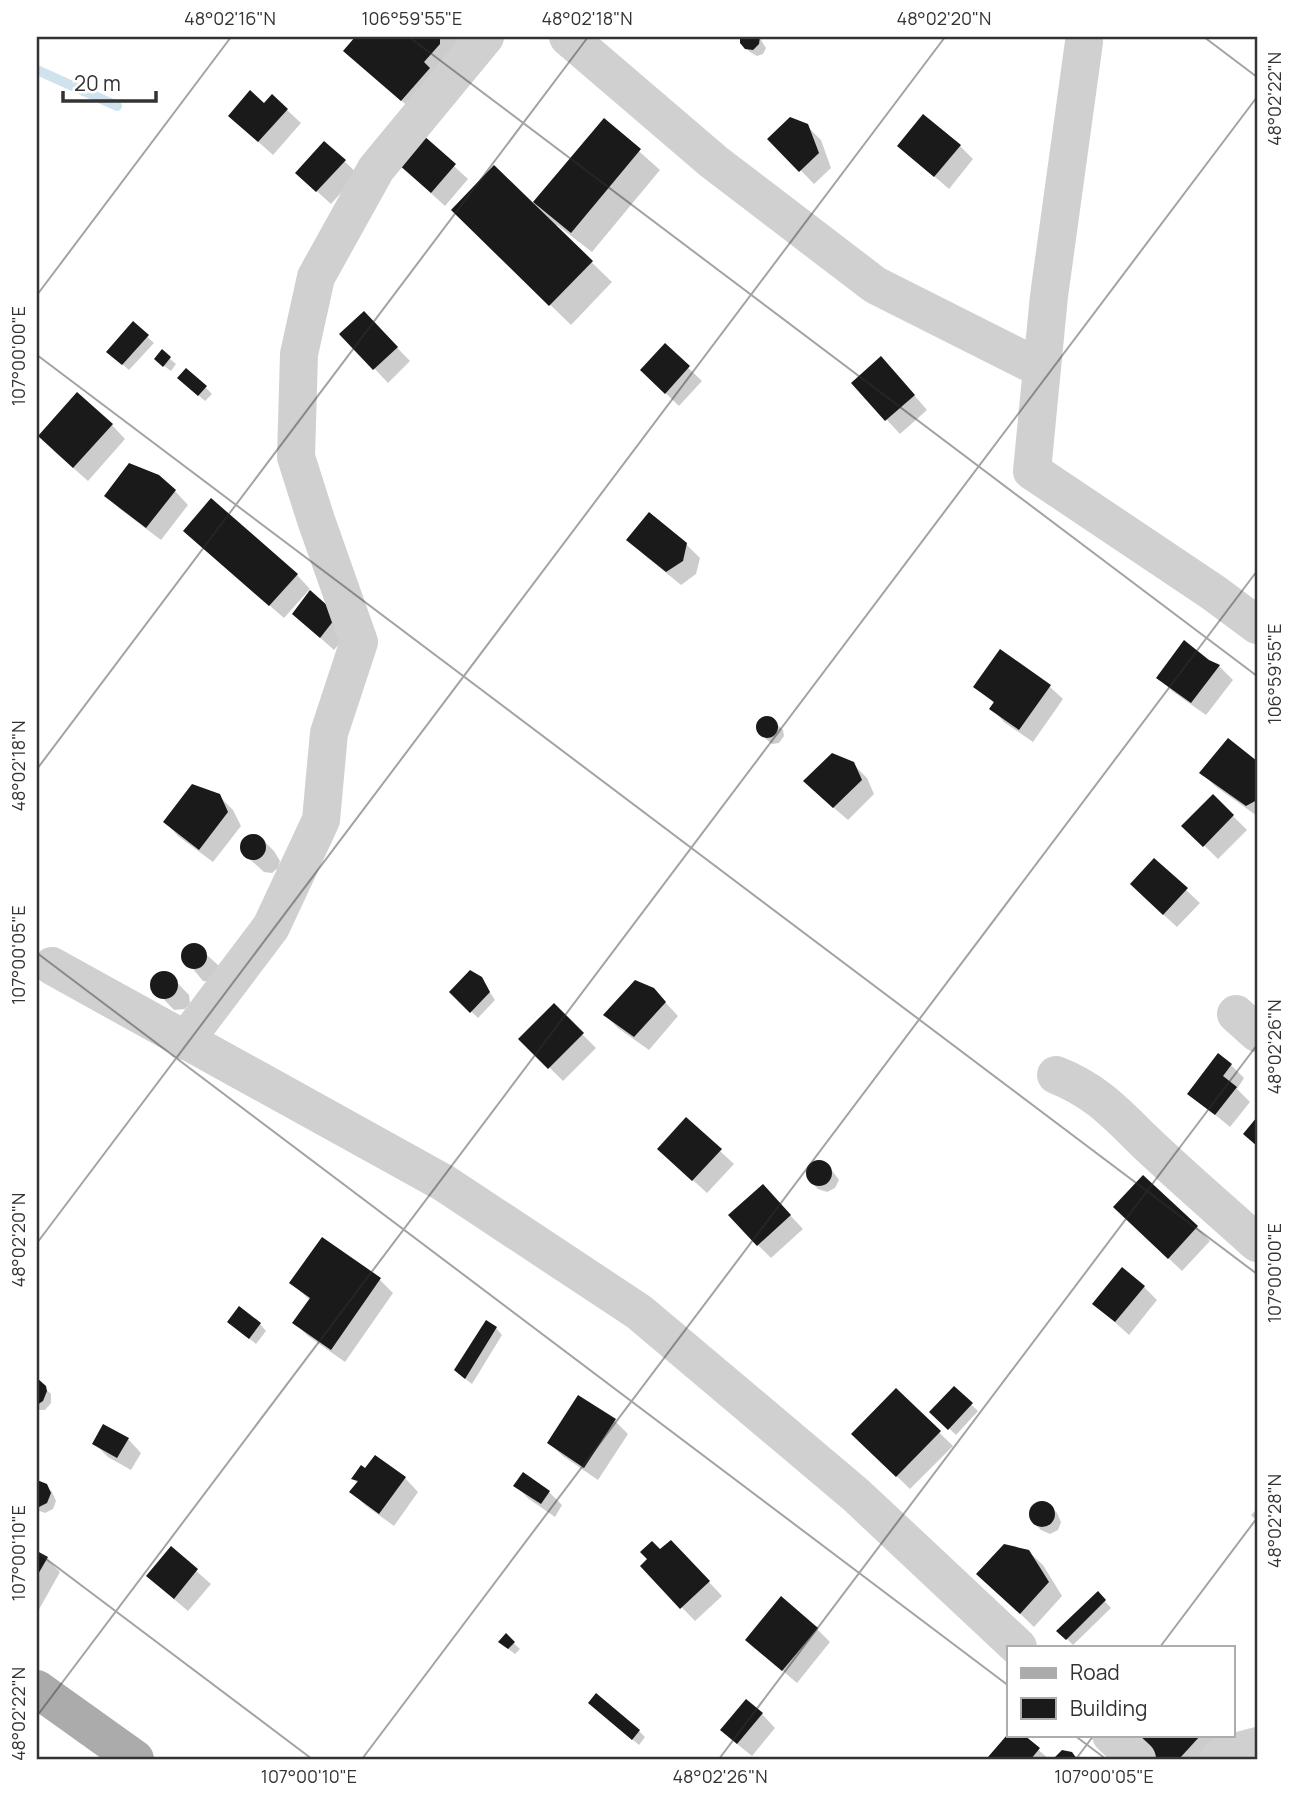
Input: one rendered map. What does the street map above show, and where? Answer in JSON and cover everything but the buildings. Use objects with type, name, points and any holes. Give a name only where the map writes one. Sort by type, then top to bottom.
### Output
[{"type":"main road","points":[[37,1689],[135,1759]]},
{"type":"street","points":[[186,1041],[271,927],[321,820],[330,733],[359,642],[296,457],[299,354],[316,277],[376,169],[485,37]]},
{"type":"street","points":[[568,37],[714,162],[875,285],[1042,369]]},
{"type":"street","points":[[1084,42],[1049,296],[1032,471],[1214,593],[1257,625]]},
{"type":"street","points":[[52,966],[444,1184],[639,1312],[856,1495],[1017,1646]]},
{"type":"street","points":[[1056,1075],[1098,1097],[1257,1243]]},
{"type":"street","points":[[1112,1736],[1137,1759]]},
{"type":"street","points":[[1218,1759],[1223,1755],[1257,1746]]},
{"type":"waterway","points":[[37,70],[117,106]]}]
